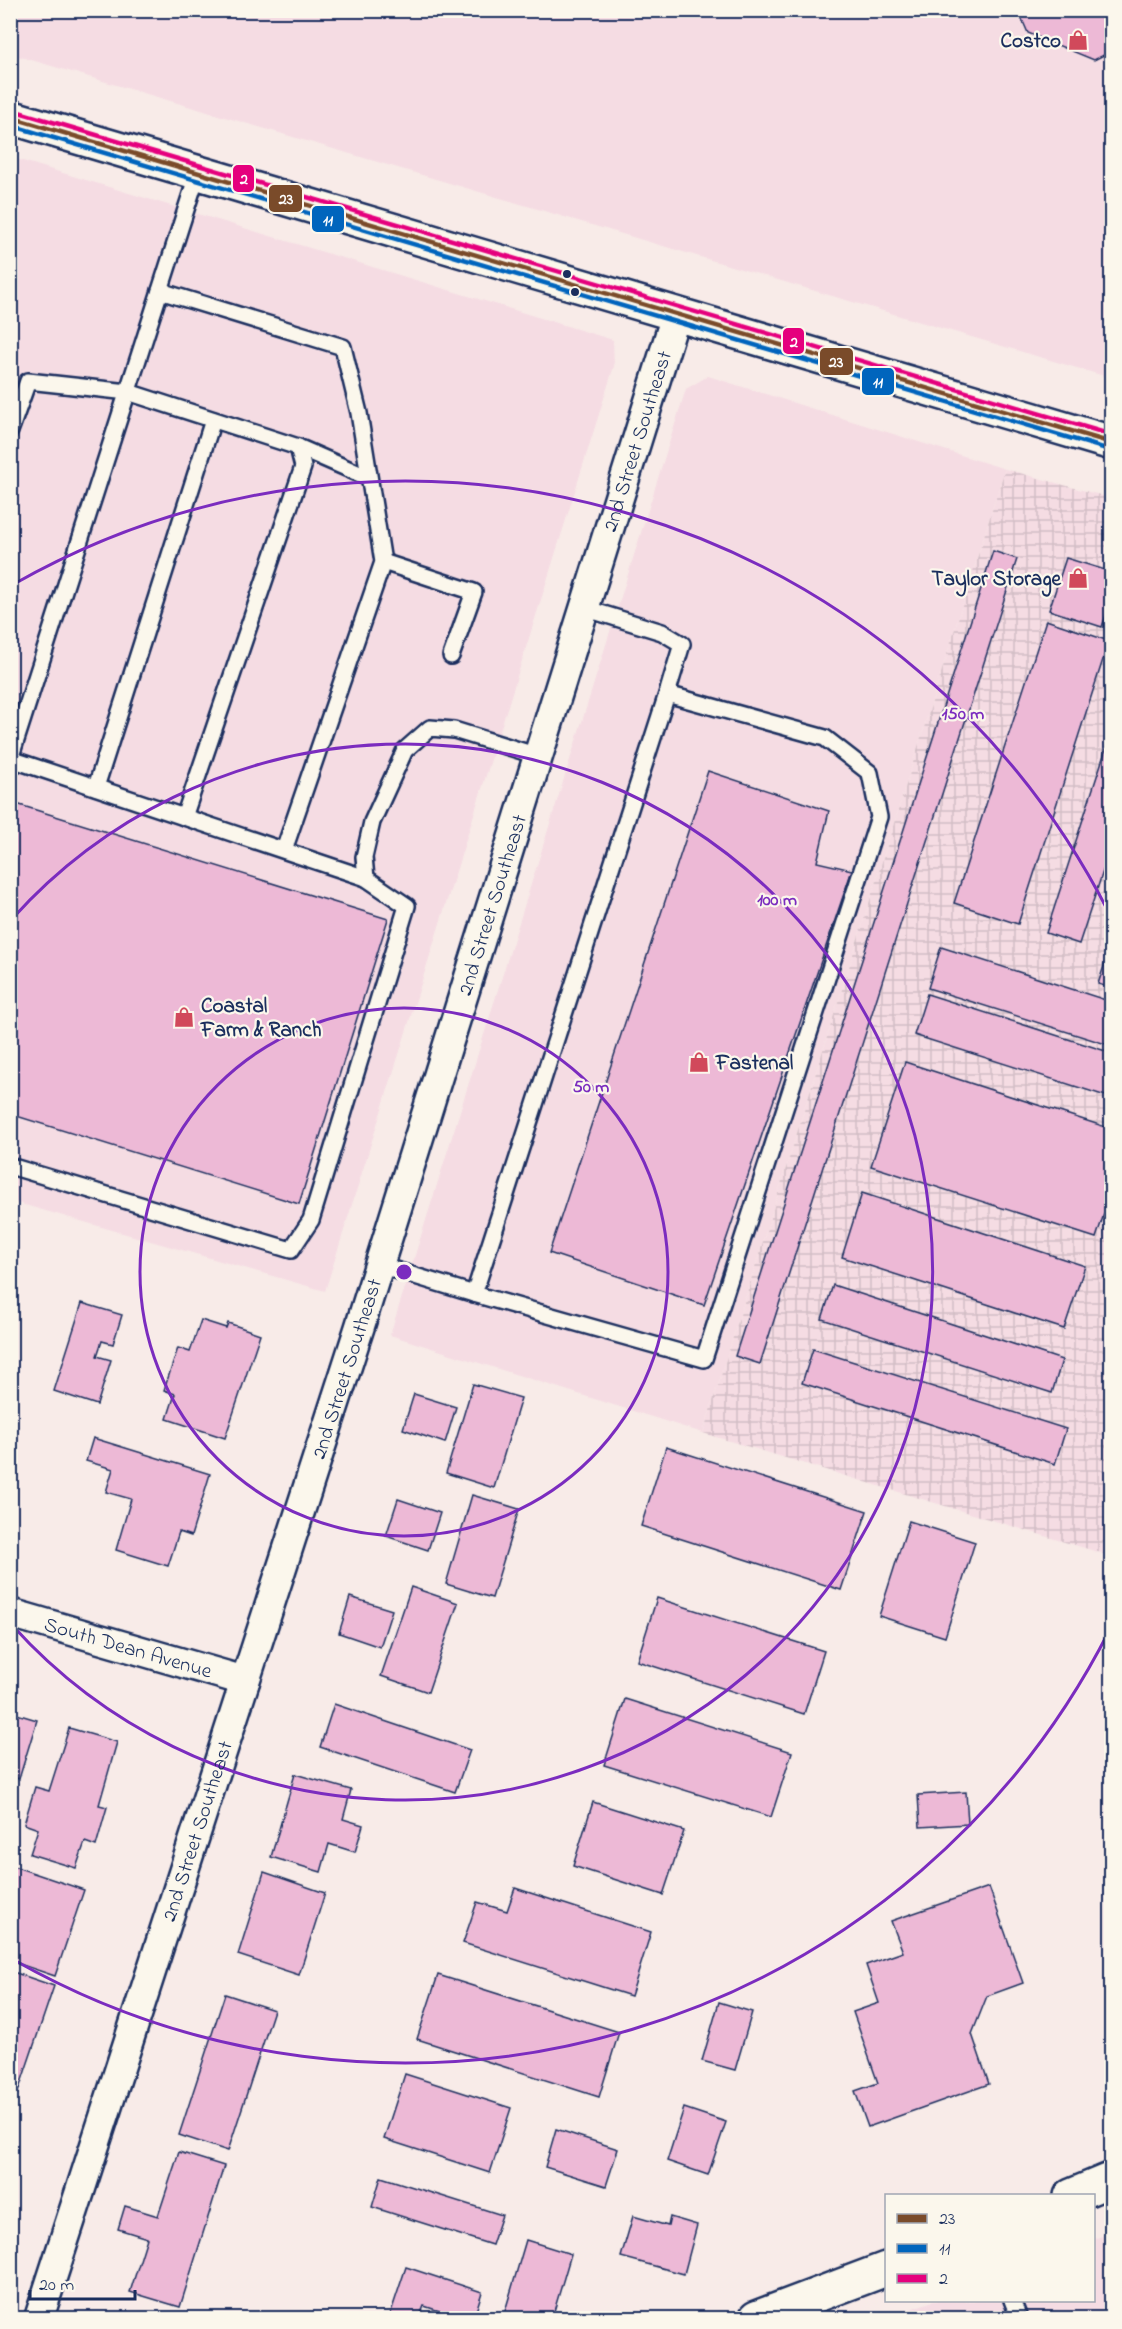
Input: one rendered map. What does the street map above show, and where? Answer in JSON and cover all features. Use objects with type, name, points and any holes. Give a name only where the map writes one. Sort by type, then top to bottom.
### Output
[{"type":"street","points":[[10,117],[1112,443]]},
{"type":"street","name":"2nd Street Southeast","points":[[39,2319],[379,1265],[676,315]]},
{"type":"street","name":"South Dean Avenue","points":[[10,1613],[245,1681]]},
{"type":"street","points":[[1076,2194],[1112,2180]]},
{"type":"street","points":[[756,2319],[885,2268]]},
{"type":"lane","points":[[10,1166],[291,1250],[311,1220],[407,906],[366,878],[11,759],[198,172]]},
{"type":"lane","points":[[160,291],[344,347],[359,414],[383,562],[284,850]]},
{"type":"lane","points":[[10,431],[28,381],[128,392],[298,447],[369,478]]},
{"type":"lane","points":[[96,788],[213,420]]},
{"type":"lane","points":[[184,817],[303,467],[298,447]]},
{"type":"lane","points":[[383,562],[474,592],[451,656]]},
{"type":"lane","points":[[474,1294],[667,694],[681,644],[662,632],[584,608]]},
{"type":"lane","points":[[379,1265],[704,1359],[879,817],[870,773],[825,738],[667,694]]},
{"type":"lane","points":[[366,878],[364,857],[372,822],[405,750],[430,728],[454,730],[538,756]]},
{"type":"lane","points":[[1012,2302],[1019,2319]]},
{"type":"shaded area","name":"Costco","points":[[10,11],[1111,11],[1111,378],[11,54]]},
{"type":"shaded area","points":[[10,157],[613,340],[614,366],[325,1291],[11,1201]]},
{"type":"shaded area","points":[[708,376],[1005,469],[703,1433],[390,1335],[686,389]]},
{"type":"shaded area","points":[[1005,469],[1111,498],[1111,1556],[703,1433]]},
{"type":"shaded area","points":[[1111,2233],[1111,2318],[886,2318],[930,2302],[1095,2302],[1095,2239]]},
{"type":"building","name":"Costco","points":[[1018,10],[1112,10],[1112,51],[1094,60],[1028,33]]},
{"type":"building","points":[[993,551],[1017,559],[760,1364],[735,1356]]},
{"type":"building","points":[[1066,558],[1112,572],[1112,598],[1102,627],[1049,610]]},
{"type":"building","points":[[1046,620],[1109,641],[1018,924],[954,903]]},
{"type":"building","points":[[1112,730],[1112,844],[1079,944],[1046,933]]},
{"type":"building","name":"Fastenal","points":[[708,771],[829,811],[817,862],[852,870],[704,1305],[549,1253]]},
{"type":"building","name":"Coastal Farm & Ranch","points":[[10,802],[388,919],[299,1204],[10,1114]]},
{"type":"building","points":[[1112,942],[1112,988],[1098,984]]},
{"type":"building","points":[[941,947],[1112,1002],[1112,1046],[928,988]]},
{"type":"building","points":[[927,994],[1112,1053],[1112,1098],[914,1035]]},
{"type":"building","points":[[905,1062],[1112,1129],[1112,1190],[1096,1238],[871,1166]]},
{"type":"building","points":[[862,1193],[1085,1266],[1064,1329],[842,1257]]},
{"type":"building","points":[[833,1285],[1062,1360],[1052,1393],[822,1319]]},
{"type":"building","points":[[82,1303],[122,1315],[113,1344],[102,1341],[97,1356],[111,1360],[97,1405],[54,1391]]},
{"type":"building","points":[[201,1320],[226,1328],[228,1323],[260,1334],[225,1438],[167,1419],[175,1394],[164,1390],[178,1348],[190,1352]]},
{"type":"building","points":[[813,1349],[1066,1429],[1055,1464],[802,1383]]},
{"type":"building","points":[[473,1384],[521,1398],[494,1488],[446,1473]]},
{"type":"building","points":[[414,1394],[456,1407],[445,1443],[403,1429]]},
{"type":"building","points":[[93,1438],[210,1474],[191,1536],[179,1532],[168,1566],[116,1550],[131,1499],[106,1492],[113,1469],[86,1461]]},
{"type":"building","points":[[666,1447],[867,1511],[841,1590],[641,1526]]},
{"type":"building","points":[[472,1495],[519,1509],[492,1598],[446,1584]]},
{"type":"building","points":[[398,1499],[440,1513],[428,1550],[386,1536]]},
{"type":"building","points":[[909,1521],[975,1542],[945,1637],[879,1616]]},
{"type":"building","points":[[411,1587],[458,1603],[428,1692],[381,1676]]},
{"type":"building","points":[[350,1597],[392,1610],[380,1647],[339,1633]]},
{"type":"building","points":[[657,1598],[824,1651],[804,1714],[637,1661]]},
{"type":"building","points":[[625,1699],[792,1752],[771,1817],[604,1765]]},
{"type":"building","points":[[334,1704],[470,1750],[455,1792],[320,1747]]},
{"type":"building","points":[[10,1712],[37,1720],[19,1779],[10,1776]]},
{"type":"building","points":[[69,1728],[117,1742],[99,1805],[107,1807],[96,1846],[85,1842],[76,1868],[30,1854],[38,1829],[24,1824],[35,1787],[49,1791]]},
{"type":"building","points":[[295,1774],[351,1790],[343,1819],[363,1825],[355,1852],[329,1844],[321,1872],[271,1857]]},
{"type":"building","points":[[966,1792],[968,1824],[920,1827],[918,1795]]},
{"type":"building","points":[[593,1802],[684,1831],[663,1895],[573,1866]]},
{"type":"building","points":[[10,1865],[84,1890],[55,1976],[10,1961],[16,1939],[10,1938]]},
{"type":"building","points":[[264,1872],[325,1893],[299,1975],[238,1955]]},
{"type":"building","points":[[989,1887],[1023,1983],[987,1996],[972,2034],[989,2084],[868,2127],[855,2091],[878,2083],[853,2012],[879,2003],[866,1965],[903,1952],[891,1921]]},
{"type":"building","points":[[515,1888],[651,1932],[631,1996],[463,1943],[477,1902],[507,1911]]},
{"type":"building","points":[[10,1971],[54,1986],[17,2095],[10,2092]]},
{"type":"building","points":[[438,1975],[619,2032],[599,2097],[417,2039]]},
{"type":"building","points":[[225,1994],[274,2010],[228,2151],[179,2135]]},
{"type":"building","points":[[719,2002],[752,2012],[735,2070],[702,2061]]},
{"type":"building","points":[[405,2074],[511,2108],[490,2173],[384,2139]]},
{"type":"building","points":[[684,2108],[726,2122],[708,2175],[667,2161]]},
{"type":"building","points":[[556,2129],[618,2149],[606,2186],[545,2167]]},
{"type":"building","points":[[179,2152],[224,2166],[180,2307],[130,2292],[147,2238],[118,2229],[125,2206],[158,2216]]},
{"type":"building","points":[[381,2177],[502,2215],[492,2245],[372,2207]]},
{"type":"building","points":[[633,2216],[668,2226],[670,2217],[697,2225],[684,2274],[621,2257]]},
{"type":"building","points":[[526,2240],[571,2254],[552,2318],[503,2318]]},
{"type":"building","points":[[406,2267],[482,2292],[474,2318],[461,2318],[424,2306],[419,2318],[389,2318]]},
{"type":"transit line","name":"2","points":[[12,110],[1112,435]]},
{"type":"transit line","name":"23","points":[[10,117],[1112,443]]},
{"type":"transit line","name":"11","points":[[10,125],[1110,450]]},
{"type":"place","name":"Costco","points":[[1078,40]]},
{"type":"place","name":"Taylor Storage","points":[[1078,578]]},
{"type":"place","name":"Coastal Farm & Ranch","points":[[184,1017]]},
{"type":"place","name":"Fastenal","points":[[699,1062]]}]
